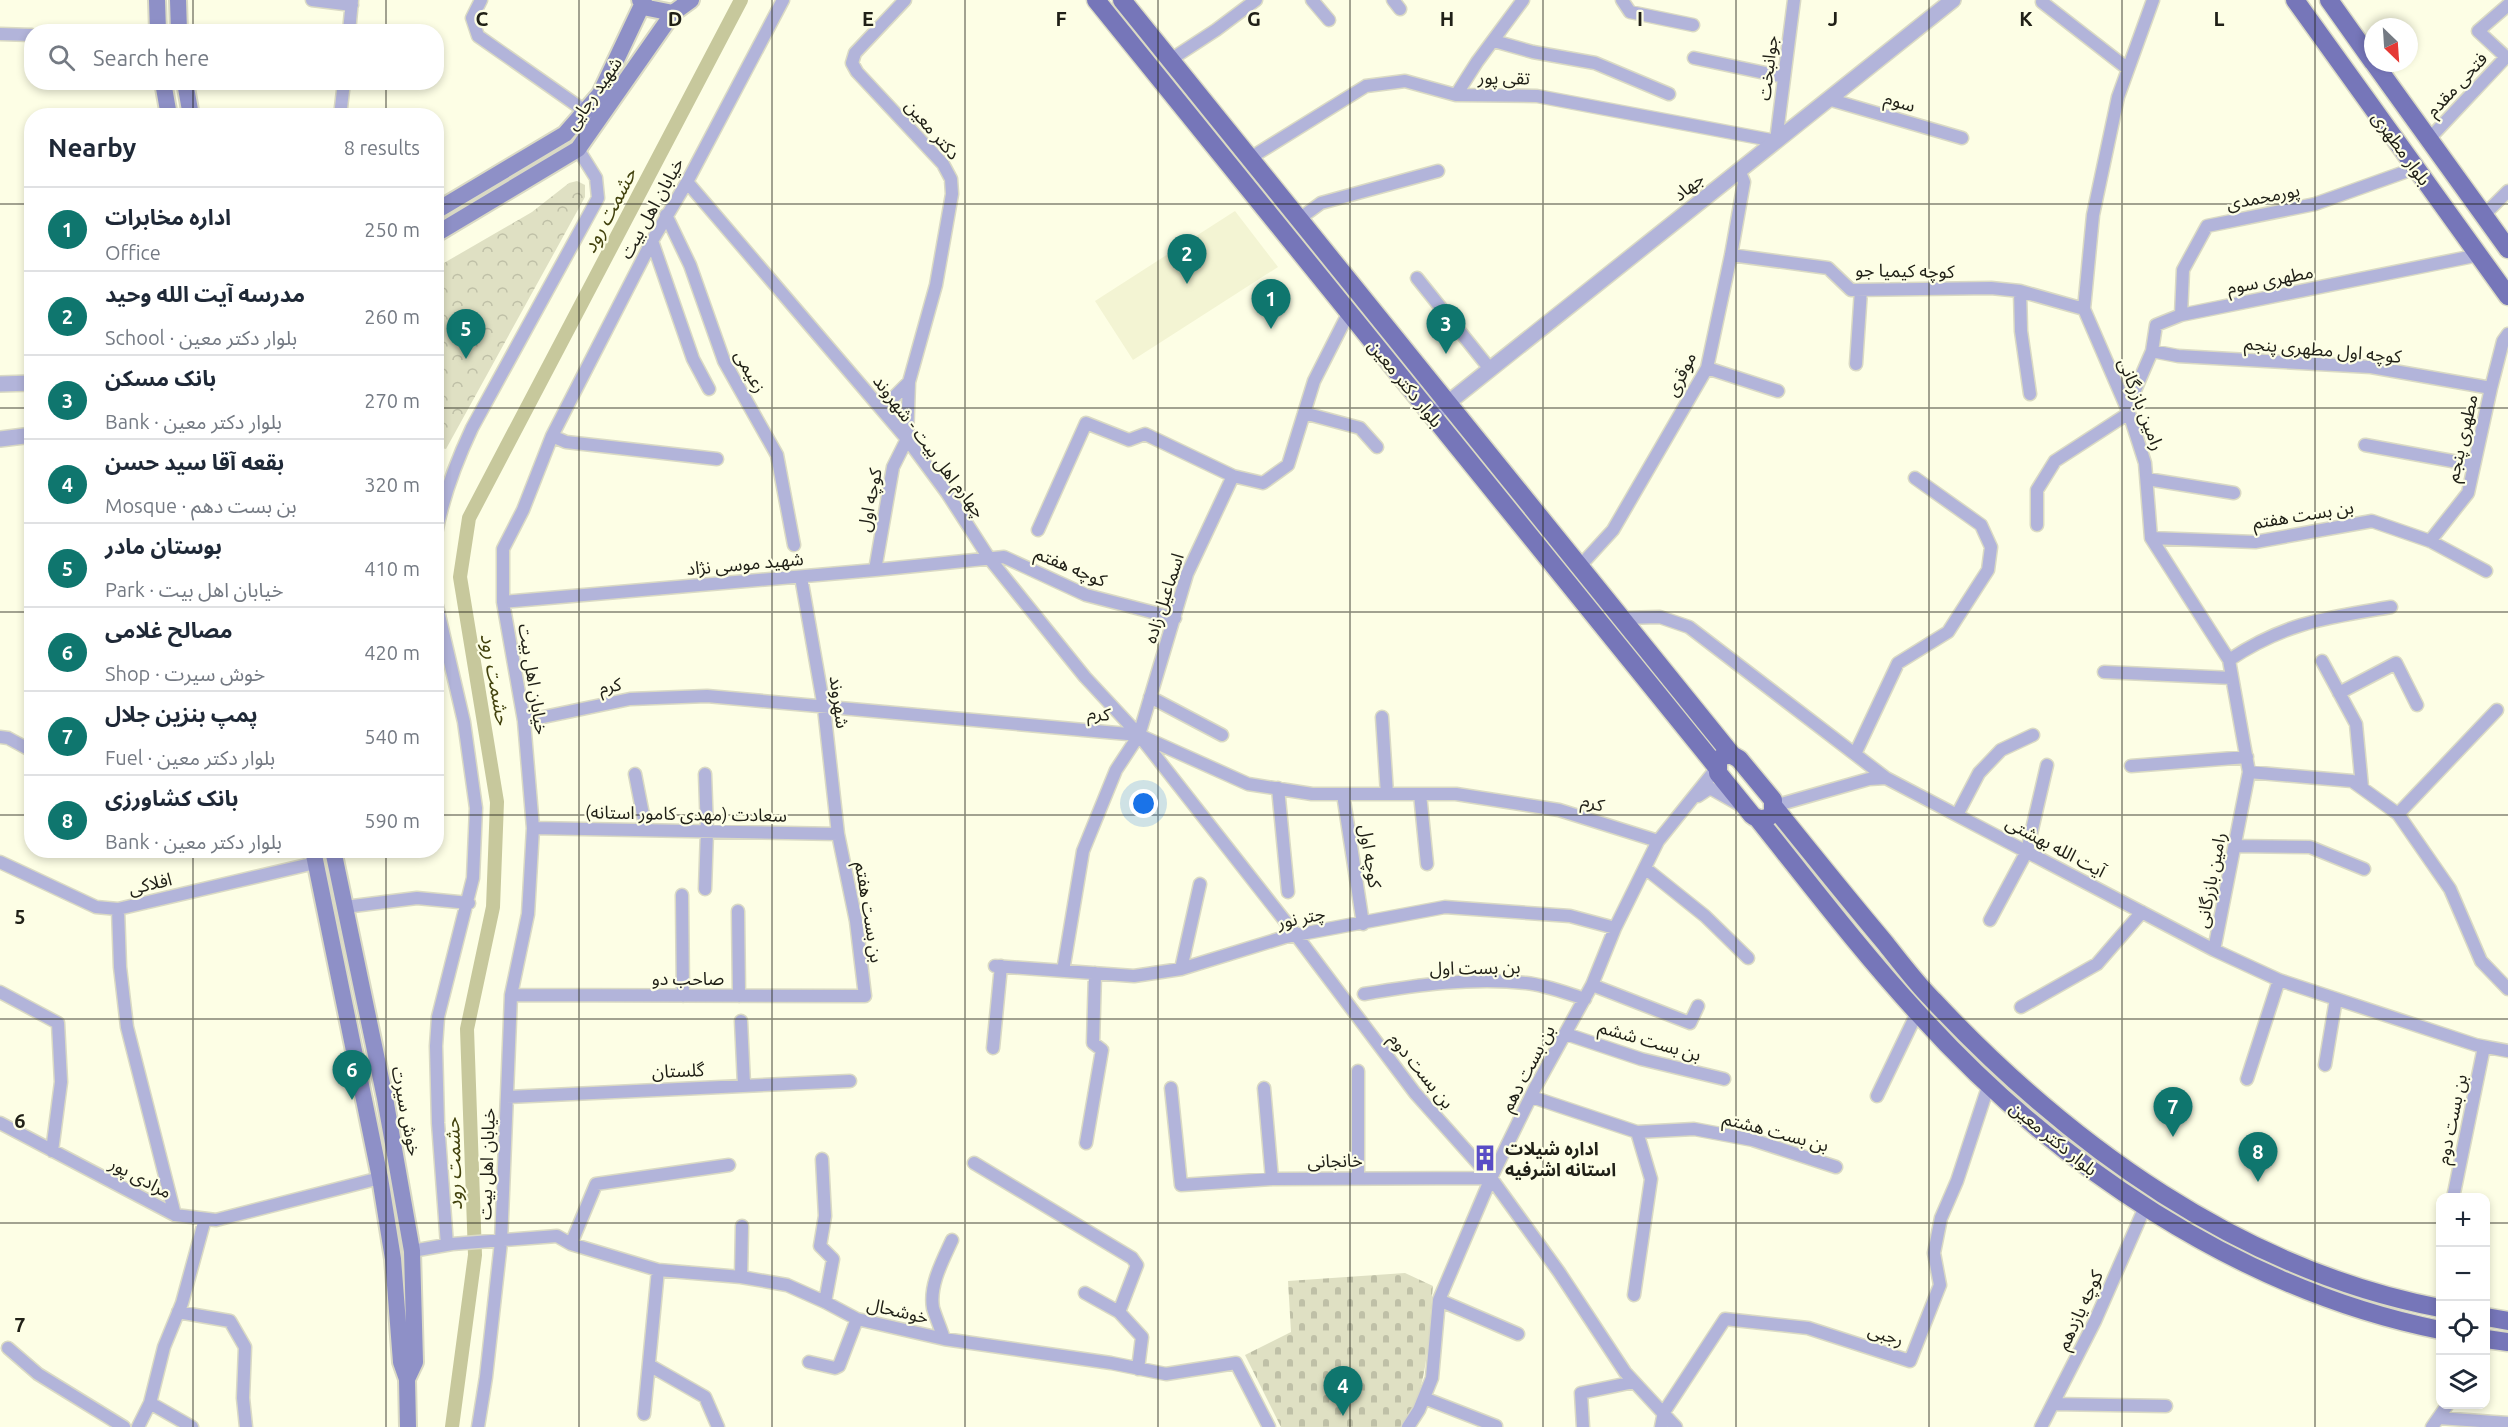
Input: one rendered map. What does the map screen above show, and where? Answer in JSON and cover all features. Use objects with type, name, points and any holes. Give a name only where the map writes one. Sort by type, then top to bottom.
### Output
[{"type":"main road","points":[[158,0],[158,24]]},
{"type":"main road","points":[[178,0],[179,24]]},
{"type":"main road","name":"شهید رجایی","points":[[444,229],[578,148],[673,13],[691,0]]},
{"type":"main road","name":"بلوار دکتر معین","points":[[1096,0],[1752,814],[1917,1013],[1989,1084],[2070,1155],[2145,1207],[2218,1249],[2321,1297],[2436,1329]]},
{"type":"main road","name":"بلوار دکتر معین","points":[[1122,0],[1581,565],[1732,755],[1773,800],[1774,806],[1932,999],[2008,1074],[2082,1139],[2163,1195],[2247,1240],[2328,1278],[2436,1307]]},
{"type":"main road","name":"بلوار مطهری","points":[[2295,0],[2508,296]]},
{"type":"main road","name":"بلوار مطهری","points":[[2329,0],[2364,49]]},
{"type":"main road","points":[[641,1],[648,8],[673,13]]},
{"type":"main road","name":"شهید رجایی","points":[[444,206],[565,134],[600,94],[641,1]]},
{"type":"main road","name":"بلوار مطهری","points":[[2380,72],[2508,249]]},
{"type":"main road","points":[[164,90],[168,108]]},
{"type":"main road","points":[[186,90],[190,108]]},
{"type":"main road","points":[[1716,767],[1720,758],[1732,755]]},
{"type":"main road","points":[[1752,814],[1770,816],[1774,806]]},
{"type":"main road","name":"خوش سیرت","points":[[314,858],[380,1178],[393,1259],[401,1362],[407,1379],[408,1427]]},
{"type":"main road","name":"خوش سیرت","points":[[335,858],[386,1098],[412,1251],[415,1362],[407,1379]]},
{"type":"main road","points":[[2490,1318],[2508,1321]]},
{"type":"main road","points":[[2490,1341],[2508,1342]]},
{"type":"street","points":[[312,0],[352,2],[350,24]]},
{"type":"street","points":[[481,0],[472,18],[478,36],[585,111]]},
{"type":"street","name":"خیابان اهل بیت","points":[[478,1427],[486,1377],[507,1097],[511,995],[528,914],[533,828],[524,721],[503,602],[503,549],[523,510],[552,436],[652,241],[687,182],[783,0]]},
{"type":"street","name":"دکتر معین","points":[[905,0],[855,53],[852,63],[857,72],[943,164],[951,179],[952,194],[936,285],[909,382],[907,439]]},
{"type":"street","points":[[1170,60],[1256,0]]},
{"type":"street","points":[[1311,0],[1329,20]]},
{"type":"street","points":[[1456,94],[1523,0]]},
{"type":"street","points":[[1622,0],[1630,12],[1693,25]]},
{"type":"street","name":"جوانبخت","points":[[1776,141],[1794,0]]},
{"type":"street","name":"جهاد","points":[[1432,415],[1953,0]]},
{"type":"street","name":"رامین بازرگانی","points":[[2153,0],[2118,97],[2093,215],[2084,309],[2128,411],[2145,463],[2151,538],[2229,660],[2249,772],[2214,950]]},
{"type":"street","points":[[2042,2],[2128,69]]},
{"type":"street","name":"فتحی مقدم","points":[[2429,139],[2505,57],[2478,31],[2508,5]]},
{"type":"street","points":[[0,34],[24,35]]},
{"type":"street","points":[[1494,41],[1533,52],[1595,63],[1669,94]]},
{"type":"street","points":[[1694,58],[1784,77]]},
{"type":"street","name":"تقی پور","points":[[1250,158],[1366,86],[1405,81],[1456,94],[1537,96],[1776,141]]},
{"type":"street","points":[[341,108],[343,90]]},
{"type":"street","name":"سوم","points":[[1828,99],[1962,138]]},
{"type":"street","points":[[444,499],[454,466],[472,428],[598,198],[596,178],[578,148]]},
{"type":"street","name":"پورمحمدی","points":[[2181,315],[2183,270],[2207,226],[2315,204],[2416,168]]},
{"type":"street","points":[[1299,219],[1321,203],[1438,171]]},
{"type":"street","name":"موقری","points":[[1581,565],[1613,530],[1707,368],[1744,182],[1739,171]]},
{"type":"street","name":"چهارم اهل بیت - شهروند","points":[[687,182],[907,439],[947,493],[989,558],[1085,677],[1139,735]]},
{"type":"street","points":[[2484,215],[2508,191]]},
{"type":"street","name":"زعیمی","points":[[666,215],[690,265],[724,361],[777,455],[794,545]]},
{"type":"street","points":[[652,241],[693,359],[709,389]]},
{"type":"street","name":"کوچه کیمیا جو","points":[[1731,255],[1828,268],[1851,290],[1991,288],[2020,291],[2084,309]]},
{"type":"street","name":"مطهری سوم","points":[[2128,411],[2152,351],[2156,326],[2181,315],[2479,255]]},
{"type":"street","points":[[1418,278],[1490,369]]},
{"type":"street","points":[[1856,364],[1861,290]]},
{"type":"street","points":[[2020,291],[2021,331],[2030,394]]},
{"type":"street","points":[[1038,530],[1086,423],[1129,440],[1145,434],[1233,476],[1263,483],[1288,465],[1314,381],[1349,312]]},
{"type":"street","name":"مطهری پنجم","points":[[2430,541],[2468,494],[2491,388],[2503,341],[2508,334]]},
{"type":"street","name":"کوچه اول مطهری پنجم","points":[[2152,351],[2178,356],[2371,367],[2491,388]]},
{"type":"street","points":[[1707,368],[1779,391]]},
{"type":"street","points":[[879,405],[895,396],[909,382]]},
{"type":"street","points":[[0,384],[24,383]]},
{"type":"street","points":[[2037,525],[2037,490],[2055,460],[2128,411]]},
{"type":"street","points":[[1305,413],[1360,428],[1377,447]]},
{"type":"street","points":[[0,439],[24,436]]},
{"type":"street","points":[[552,436],[566,442],[717,459]]},
{"type":"street","name":"کوچه اول","points":[[874,570],[893,467],[907,439]]},
{"type":"street","points":[[2365,445],[2474,465]]},
{"type":"street","name":"اسماعیل زاده","points":[[1063,971],[1083,852],[1116,770],[1139,735],[1187,574],[1233,476]]},
{"type":"street","points":[[1855,754],[1898,663],[1948,632],[1988,570],[1990,547],[1981,525],[1915,478]]},
{"type":"street","points":[[2147,478],[2234,493]]},
{"type":"street","name":"بن بست هفتم","points":[[2151,538],[2255,542],[2372,522],[2430,541],[2486,571]]},
{"type":"street","name":"کوچه هفتم","points":[[989,558],[1004,557],[1086,596],[1175,618]]},
{"type":"street","name":"شهید موسی نژاد","points":[[503,602],[801,577],[989,558]]},
{"type":"street","name":"شهروند","points":[[801,577],[824,708],[838,834]]},
{"type":"street","points":[[2229,660],[2256,642],[2292,626],[2323,618],[2391,607]]},
{"type":"street","name":"آیت الله بهشتی","points":[[1622,618],[1660,617],[1689,627],[1886,777],[2026,853],[2214,950],[2279,980],[2484,1047],[2508,1051]]},
{"type":"street","points":[[444,636],[464,722],[476,808],[473,878],[469,903],[459,927],[441,1006],[436,1046],[438,1122],[449,1245]]},
{"type":"street","points":[[2322,661],[2356,724],[2362,788]]},
{"type":"street","points":[[2339,693],[2396,663],[2417,705]]},
{"type":"street","points":[[2104,672],[2232,678]]},
{"type":"street","name":"کرم","points":[[524,721],[630,699],[707,696],[1139,735],[1248,784],[1312,794],[1456,794],[1559,810],[1658,841]]},
{"type":"street","points":[[1150,697],[1222,735]]},
{"type":"street","points":[[2398,814],[2497,710]]},
{"type":"street","points":[[1382,717],[1387,794]]},
{"type":"street","name":"بن بست دوم","points":[[1139,735],[1296,935],[1415,1093],[1491,1178],[1559,1272],[1625,1372],[1676,1427]]},
{"type":"street","points":[[1957,815],[1979,773],[2001,750],[2033,735]]},
{"type":"street","points":[[0,737],[8,738],[24,747]]},
{"type":"street","points":[[2131,766],[2247,757]]},
{"type":"street","points":[[1990,920],[2026,853],[2047,765]]},
{"type":"street","name":"بن بست دهم","points":[[1408,1427],[1424,1398],[1432,1377],[1439,1299],[1491,1178],[1592,985],[1615,928],[1658,841],[1716,767]]},
{"type":"street","points":[[2249,772],[2352,781],[2398,814],[2450,889],[2481,961],[2508,989]]},
{"type":"street","points":[[635,774],[646,830]]},
{"type":"street","points":[[705,774],[707,831],[705,889]]},
{"type":"street","points":[[1774,806],[1869,779],[1886,777]]},
{"type":"street","points":[[1278,788],[1288,892]]},
{"type":"street","points":[[1685,805],[1710,788],[1752,814]]},
{"type":"street","name":"کوچه اول","points":[[1343,794],[1363,924]]},
{"type":"street","points":[[1420,794],[1427,864]]},
{"type":"street","name":"سعادت (مهدی کامور استانه)","points":[[533,828],[838,834]]},
{"type":"street","name":"بن بست هفتم","points":[[838,834],[856,921],[865,996]]},
{"type":"street","points":[[2235,846],[2310,847],[2364,869]]},
{"type":"street","name":"افلاکی","points":[[0,861],[96,907],[118,909],[307,858]]},
{"type":"street","points":[[1645,868],[1705,916],[1748,958]]},
{"type":"street","points":[[1181,969],[1200,884]]},
{"type":"street","points":[[682,895],[683,996]]},
{"type":"street","points":[[345,907],[417,898],[469,903]]},
{"type":"street","name":"چتر نور","points":[[993,1048],[998,966],[1134,976],[1181,969],[1296,935],[1445,907],[1570,916],[1615,928]]},
{"type":"street","points":[[118,909],[120,967],[127,1028],[175,1215]]},
{"type":"street","points":[[738,911],[739,996]]},
{"type":"street","points":[[2021,1006],[2097,964],[2142,912]]},
{"type":"street","points":[[1086,1143],[1102,1050],[1094,1043],[1095,973]]},
{"type":"street","points":[[2247,1079],[2279,980]]},
{"type":"street","name":"بن بست اول","points":[[1364,994],[1413,986],[1469,982],[1528,983],[1585,999]]},
{"type":"street","points":[[1592,985],[1690,1023],[1698,1006]]},
{"type":"street","points":[[0,992],[58,1023],[61,1082],[52,1151]]},
{"type":"street","name":"صاحب دو","points":[[511,995],[865,996]]},
{"type":"street","points":[[2325,1065],[2336,999]]},
{"type":"street","points":[[1877,1096],[1917,1013]]},
{"type":"street","points":[[741,1021],[744,1085]]},
{"type":"street","name":"بن بست ششم","points":[[1566,1034],[1641,1059],[1724,1079]]},
{"type":"street","name":"بن بست دوم","points":[[2454,1193],[2484,1047]]},
{"type":"street","points":[[1358,1071],[1358,1178]]},
{"type":"street","name":"گلستان","points":[[507,1097],[850,1081]]},
{"type":"street","name":"رجبی","points":[[1661,1427],[1664,1412],[1725,1319],[1808,1328],[1910,1361],[1940,1285],[1934,1253],[1941,1218],[1957,1181],[1989,1084]]},
{"type":"street","name":"خانجانی","points":[[1171,1088],[1180,1185],[1272,1179],[1491,1178]]},
{"type":"street","points":[[1264,1088],[1272,1179]]},
{"type":"street","name":"بن بست هشتم","points":[[1532,1097],[1636,1132],[1694,1129],[1753,1140],[1836,1167]]},
{"type":"street","name":"مرادی پور","points":[[0,1123],[175,1215],[216,1220],[380,1178]]},
{"type":"street","points":[[1634,1295],[1651,1179],[1636,1132]]},
{"type":"street","points":[[822,1159],[825,1216],[820,1246],[833,1259],[825,1302]]},
{"type":"street","points":[[974,1163],[1132,1258],[1137,1265],[1119,1312]]},
{"type":"street","points":[[571,1244],[596,1184],[729,1165]]},
{"type":"street","name":"کوچه یازدهم","points":[[2043,1426],[2095,1321],[2145,1207]]},
{"type":"street","points":[[138,1427],[150,1403],[164,1347],[178,1312],[205,1219]]},
{"type":"street","points":[[741,1277],[742,1226]]},
{"type":"street","name":"خوشحال","points":[[412,1251],[449,1245],[557,1236],[571,1244],[658,1270],[741,1277],[787,1285],[857,1319],[944,1339],[1166,1374],[1236,1363],[1269,1427]]},
{"type":"street","points":[[944,1339],[933,1306],[933,1291],[938,1272],[952,1240]]},
{"type":"street","points":[[644,1414],[658,1270]]},
{"type":"street","points":[[1085,1293],[1119,1312],[1142,1337],[1138,1369]]},
{"type":"street","points":[[1439,1299],[1518,1334]]},
{"type":"street","points":[[178,1312],[230,1321],[244,1347],[243,1398],[246,1427]]},
{"type":"street","points":[[809,1362],[839,1366],[857,1319]]},
{"type":"street","points":[[8,1348],[38,1374],[124,1427]]},
{"type":"street","points":[[649,1365],[705,1397],[718,1427]]},
{"type":"street","points":[[1583,1427],[1581,1393],[1634,1382]]},
{"type":"street","points":[[1424,1398],[1496,1426]]},
{"type":"street","points":[[150,1403],[192,1427]]},
{"type":"street","points":[[2053,1404],[2166,1406]]},
{"type":"street","points":[[2436,1422],[2445,1409]]},
{"type":"street","points":[[2436,1422],[2508,1423]]},
{"type":"shaded area","points":[[1235,211],[1278,267],[1133,360],[1095,301]]},
{"type":"green space","points":[[577,181],[585,185],[585,197],[446,449],[444,449],[444,263],[532,212],[569,183]]},
{"type":"green space","points":[[1405,1273],[1433,1286],[1423,1376],[1413,1411],[1404,1427],[1281,1427],[1245,1355],[1291,1332],[1288,1281]]},
{"type":"waterway","name":"حشمت رود","points":[[452,1427],[475,1255],[467,1029],[493,907],[497,802],[460,577],[469,518],[741,0]]},
{"type":"place","name":"مدرسه آیت الله وحید","points":[[1187,284]]},
{"type":"place","name":"اداره مخابرات","points":[[1271,329]]},
{"type":"place","name":"بانک مسکن","points":[[1446,354]]},
{"type":"place","name":"بوستان مادر","points":[[466,359]]},
{"type":"place","name":"مصالح غلامی","points":[[352,1100]]},
{"type":"place","name":"پمپ بنزین جلال","points":[[2173,1137]]},
{"type":"place","name":"اداره شیلات استانه اشرفیه","points":[[1485,1158]]},
{"type":"place","name":"بانک کشاورزی","points":[[2258,1182]]},
{"type":"place","name":"بقعه آقا سید حسن","points":[[1343,1416]]}]
